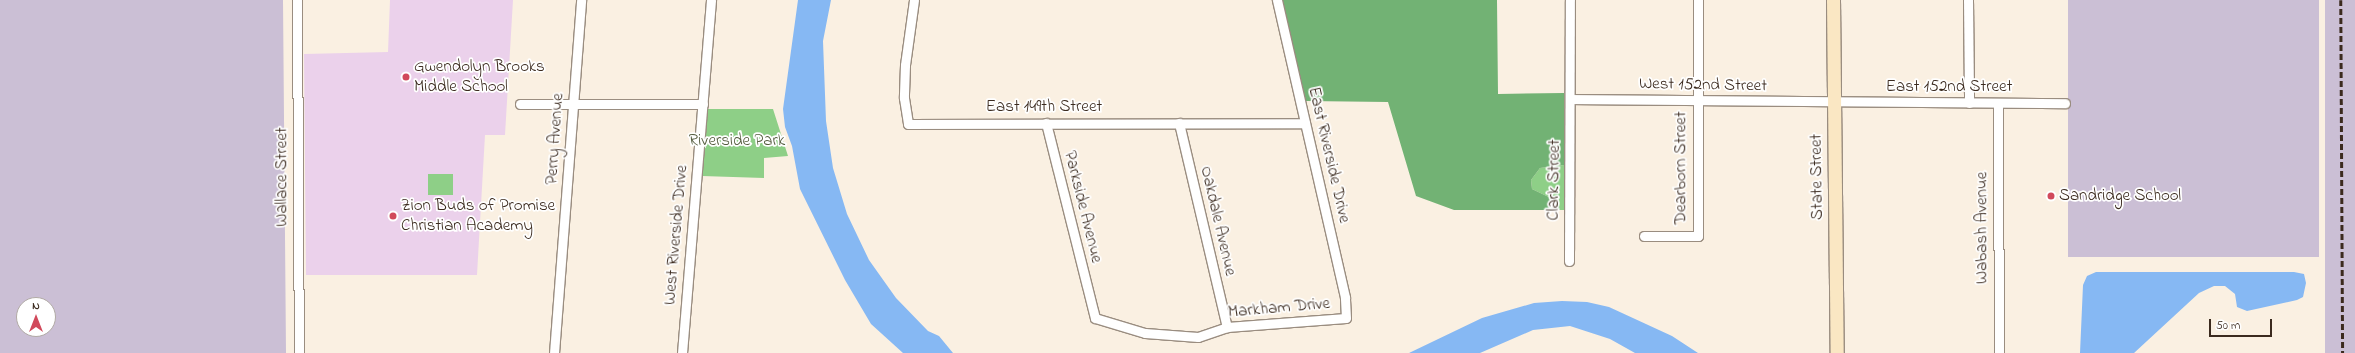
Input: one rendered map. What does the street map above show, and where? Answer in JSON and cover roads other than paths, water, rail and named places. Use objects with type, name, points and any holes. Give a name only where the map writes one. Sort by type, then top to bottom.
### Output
[{"type":"main road","name":"State Street","points":[[1833,0],[1837,353]]},
{"type":"street","name":"Wallace Street","points":[[297,0],[299,353]]},
{"type":"street","name":"Perry Avenue","points":[[554,353],[581,0]]},
{"type":"street","name":"West Riverside Drive","points":[[682,353],[711,0]]},
{"type":"street","name":"East 149th Street","points":[[914,0],[905,65],[904,98],[908,124],[1179,123]]},
{"type":"street","name":"East Riverside Drive","points":[[1276,0],[1345,297],[1346,318]]},
{"type":"street","name":"Clark Street","points":[[1569,261],[1571,99],[1570,0]]},
{"type":"street","name":"Dearborn Street","points":[[1644,236],[1698,236],[1698,0]]},
{"type":"street","points":[[1968,0],[1968,103]]},
{"type":"street","name":"West 152nd Street","points":[[1571,99],[1834,102]]},
{"type":"street","name":"East 152nd Street","points":[[1834,102],[2065,103]]},
{"type":"street","name":"Wabash Avenue","points":[[1998,103],[1999,353]]},
{"type":"street","points":[[520,104],[703,104]]},
{"type":"street","name":"Parkside Avenue","points":[[1046,123],[1089,299]]},
{"type":"street","points":[[1179,123],[1305,123]]},
{"type":"street","name":"Oakdale Avenue","points":[[1179,123],[1227,327]]},
{"type":"street","name":"Markham Drive","points":[[1089,299],[1095,318],[1145,332],[1198,338],[1227,327],[1346,318]]},
{"type":"water","points":[[798,0],[831,0],[823,41],[826,121],[833,168],[847,214],[869,260],[896,298],[928,331],[939,336],[953,353],[903,353],[871,324],[845,280],[800,189],[792,146],[785,127],[783,109]]},
{"type":"water","points":[[2096,272],[2294,272],[2304,274],[2306,283],[2303,297],[2297,300],[2247,311],[2237,307],[2235,294],[2225,286],[2214,286],[2199,293],[2134,353],[2080,353],[2083,285],[2087,276]]},
{"type":"water","points":[[1562,301],[1587,302],[1609,307],[1672,336],[1698,353],[1635,353],[1610,339],[1570,326],[1533,330],[1480,353],[1409,353],[1482,318],[1534,303]]},
{"type":"railway","points":[[2341,0],[2343,353]]},
{"type":"place","name":"Gwendolyn Brooks Middle School","points":[[406,77]]},
{"type":"place","name":"Sandridge School","points":[[2051,196]]},
{"type":"place","name":"Zion Buds of Promise Christian Academy","points":[[393,216]]},
{"type":"park label","name":"Riverside Park","points":[[737,141]]}]
